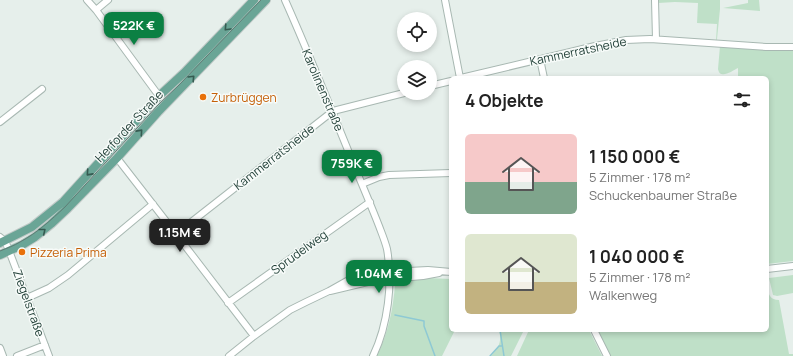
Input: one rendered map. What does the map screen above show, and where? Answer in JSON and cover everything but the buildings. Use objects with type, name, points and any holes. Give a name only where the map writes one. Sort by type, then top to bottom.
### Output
[{"type":"main road","name":"Herforder Straße","points":[[2,240],[32,227],[63,202],[159,96],[184,73],[254,0]]},
{"type":"main road","name":"Herforder Straße","points":[[0,256],[29,241],[51,224],[68,208],[266,0]]},
{"type":"main road","points":[[159,96],[164,106]]},
{"type":"street","points":[[87,0],[159,96]]},
{"type":"street","points":[[96,10],[108,0]]},
{"type":"street","name":"Karolinenstraße","points":[[285,0],[370,202],[385,244],[389,272],[385,319],[373,356]]},
{"type":"street","points":[[445,0],[461,76]]},
{"type":"street","points":[[655,0],[656,39]]},
{"type":"street","name":"Kammerratsheide","points":[[469,76],[608,43],[643,39],[766,47],[793,47]]},
{"type":"street","points":[[540,59],[544,76]]},
{"type":"street","points":[[437,84],[449,81]]},
{"type":"street","points":[[0,122],[42,89]]},
{"type":"street","name":"Kammerratsheide","points":[[176,234],[333,112],[397,95]]},
{"type":"street","points":[[117,158],[254,336]]},
{"type":"street","points":[[362,184],[379,177],[389,175],[449,173]]},
{"type":"street","name":"Sprudelweg","points":[[228,303],[370,202]]},
{"type":"street","points":[[27,298],[48,288],[68,275],[153,204]]},
{"type":"street","name":"Ziegelstraße","points":[[2,240],[10,251],[49,356]]},
{"type":"street","points":[[769,269],[793,266]]},
{"type":"street","points":[[229,356],[290,310],[329,291],[337,285],[356,277],[374,273],[389,272],[428,270],[448,272]]},
{"type":"street","points":[[769,273],[793,270]]},
{"type":"street","points":[[329,291],[389,278],[423,276],[448,272]]},
{"type":"street","points":[[595,332],[607,356]]},
{"type":"street","points":[[17,356],[45,345]]},
{"type":"street","points":[[0,348],[3,356]]},
{"type":"green space","points":[[658,0],[720,0],[716,41],[717,24],[697,23],[698,3],[658,3]]},
{"type":"green space","points":[[748,0],[759,0],[760,11],[723,8],[748,3]]},
{"type":"green space","points":[[720,46],[793,49],[793,261],[769,264],[769,76],[738,76],[738,68],[726,74],[721,74],[718,69]]},
{"type":"green space","points":[[793,275],[793,293],[777,296],[773,295],[769,278]]},
{"type":"green space","points":[[428,278],[449,279],[449,332],[454,332],[442,356],[377,356],[389,321],[395,285],[400,280]]},
{"type":"green space","points":[[769,294],[774,299],[779,300],[789,354],[793,354],[793,356],[610,356],[597,332],[769,332]]},
{"type":"green space","points":[[499,332],[523,332],[511,356],[491,356],[499,344]]},
{"type":"green space","points":[[528,332],[590,332],[602,356],[517,356]]},
{"type":"waterway","points":[[395,315],[424,321],[424,326],[435,356]]},
{"type":"waterway","points":[[500,332],[504,356]]},
{"type":"waterway","points":[[490,356],[499,346],[502,346]]},
{"type":"tram line","points":[[0,251],[15,245],[32,235],[65,207],[158,105],[261,0]]},
{"type":"place","name":"Zurbrüggen","points":[[203,97]]},
{"type":"place","name":"Pizzeria Prima","points":[[22,252]]}]
